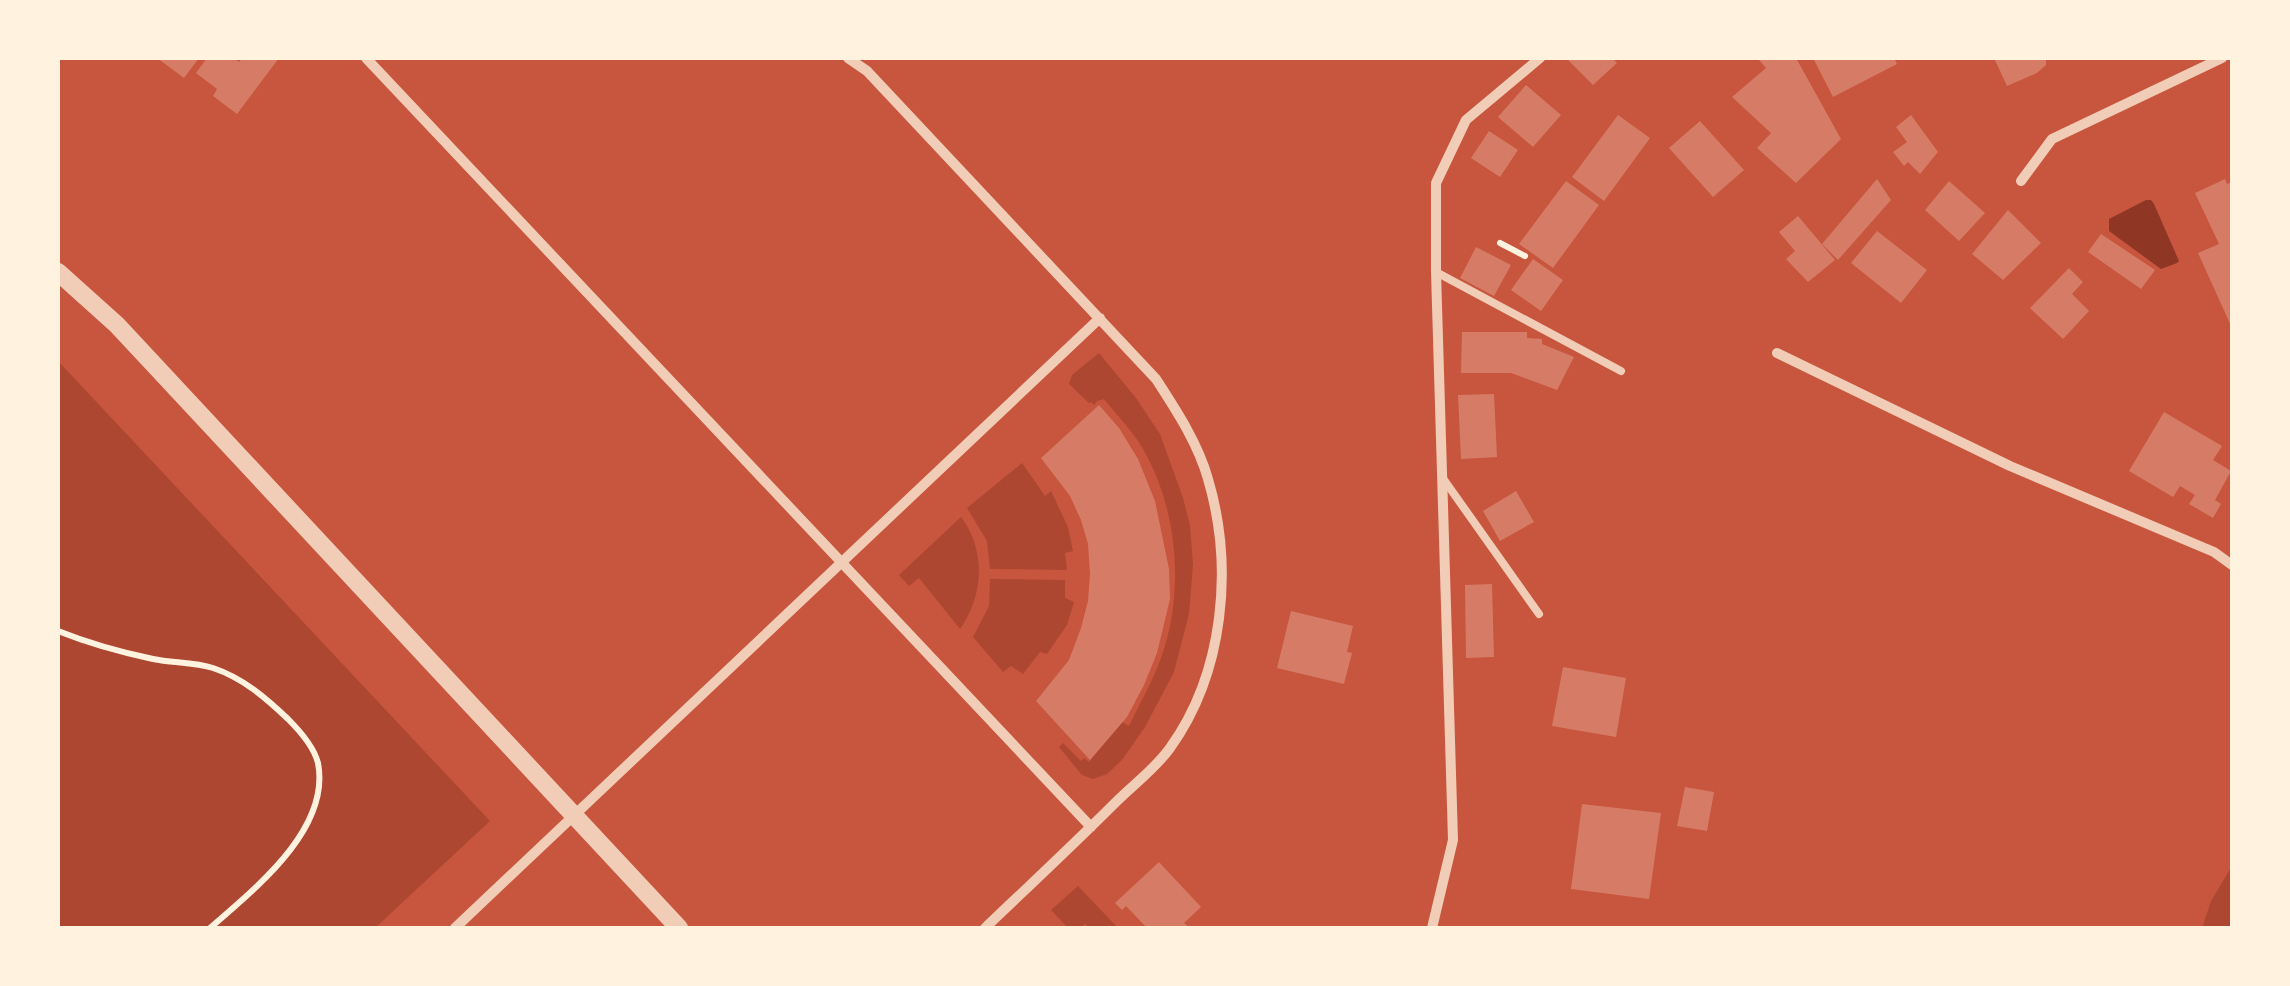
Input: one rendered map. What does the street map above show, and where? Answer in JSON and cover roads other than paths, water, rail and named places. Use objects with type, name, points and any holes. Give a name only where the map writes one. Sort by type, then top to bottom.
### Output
[{"type":"street","points":[[366,58],[1090,827]]},
{"type":"street","points":[[848,58],[867,72],[1156,378],[1188,431],[1208,477],[1220,534],[1215,639],[1204,685],[1169,750],[985,928]]},
{"type":"street","points":[[1432,928],[1453,840],[1436,183],[1466,120],[1540,58]]},
{"type":"street","points":[[2022,181],[2052,140],[2222,58]]},
{"type":"street","points":[[58,272],[117,325],[679,928]]},
{"type":"street","points":[[455,928],[1100,318]]},
{"type":"street","points":[[1777,353],[2010,466],[2214,552],[2232,564]]},
{"type":"lane","points":[[1436,272],[1621,371]]},
{"type":"lane","points":[[1442,477],[1539,614]]}]
